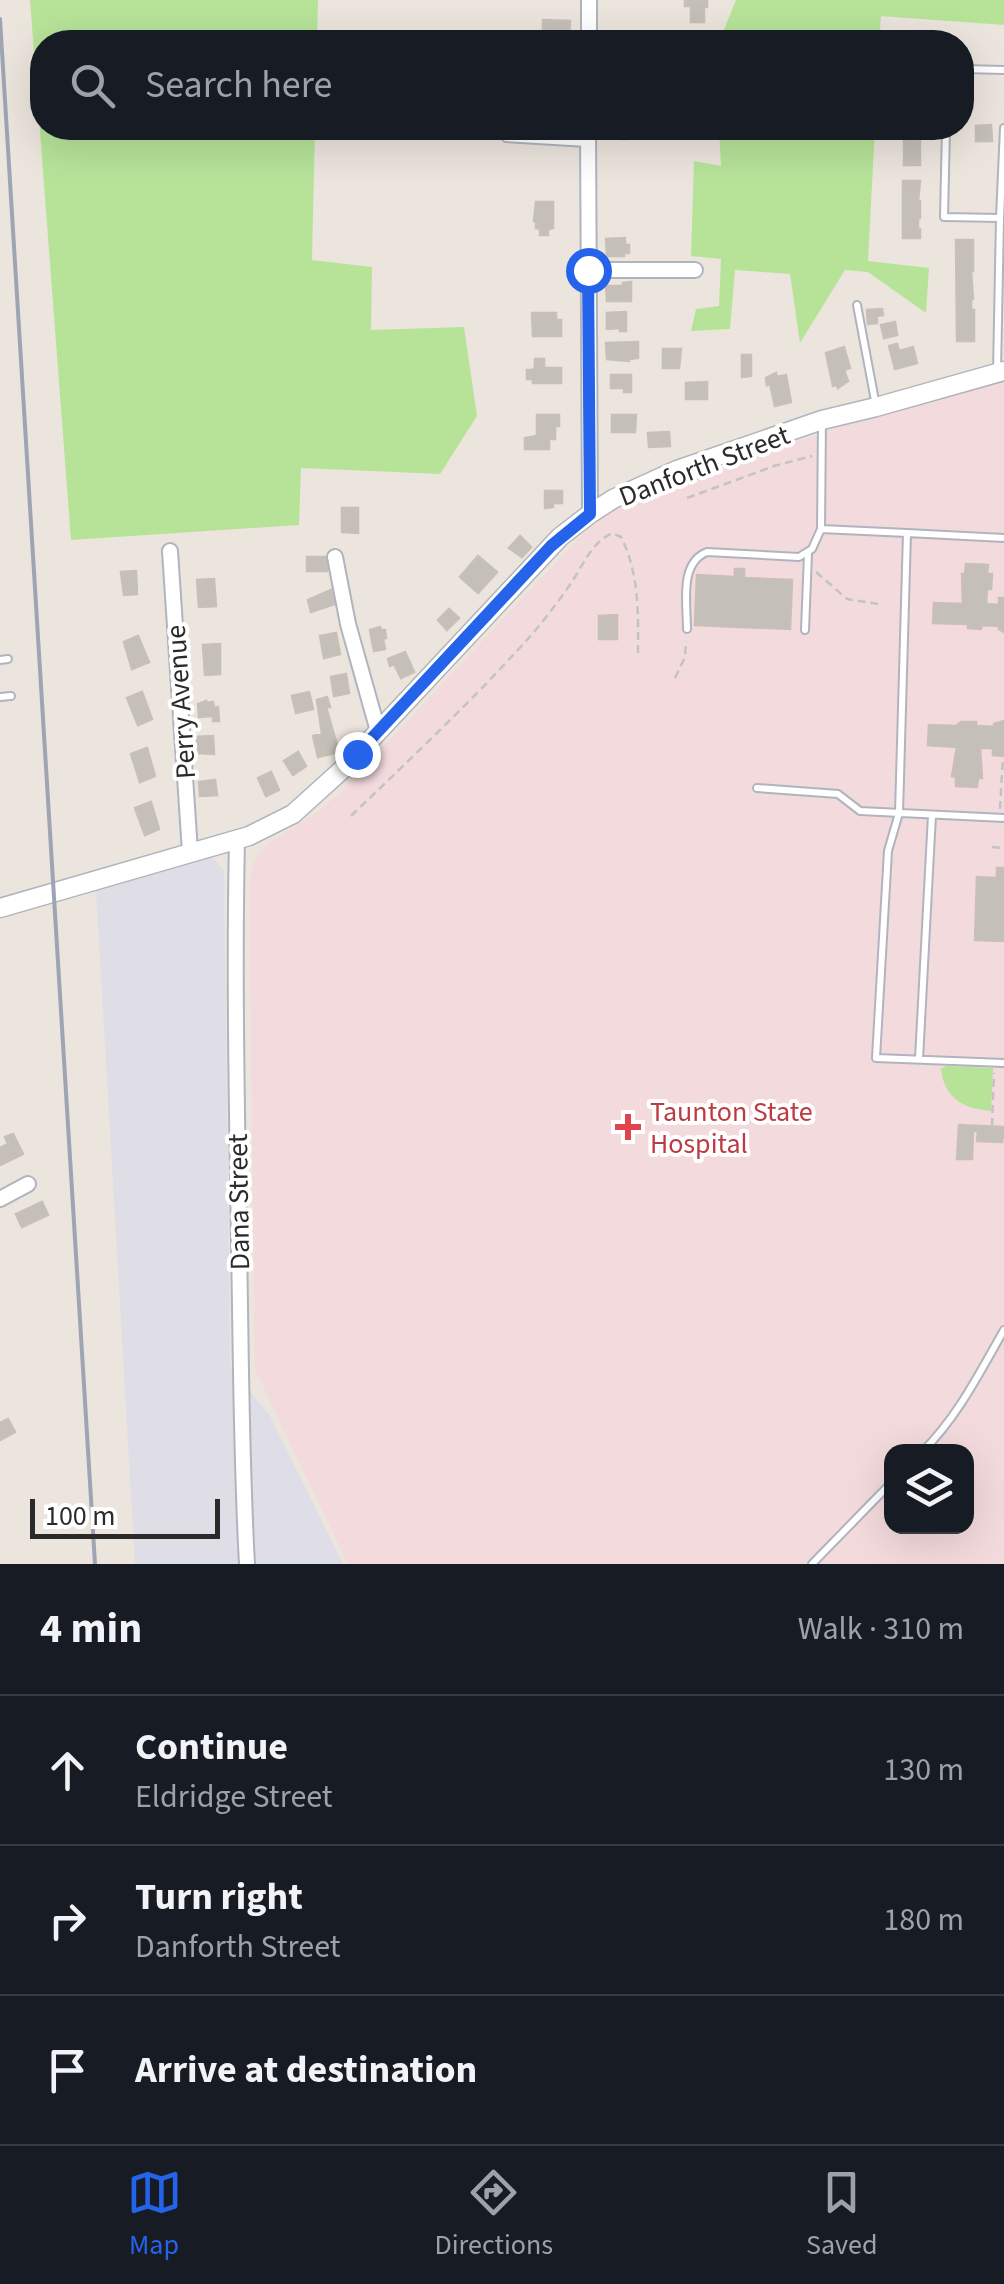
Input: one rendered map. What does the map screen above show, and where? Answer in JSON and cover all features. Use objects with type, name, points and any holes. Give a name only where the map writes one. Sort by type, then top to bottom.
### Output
[{"type":"street","points":[[589,0],[589,30]]},
{"type":"street","points":[[588,140],[590,514]]},
{"type":"street","points":[[588,270],[695,270]]},
{"type":"street","name":"Danforth Street","points":[[0,908],[237,840],[293,814],[333,779],[551,546],[590,514],[625,493],[677,470],[822,420],[1000,372]]},
{"type":"street","name":"Perry Avenue","points":[[170,552],[190,852]]},
{"type":"street","points":[[335,558],[348,624],[378,732]]},
{"type":"street","name":"Dana Street","points":[[237,840],[238,1218],[247,1564]]},
{"type":"street","points":[[0,1199],[28,1184]]},
{"type":"lane","points":[[974,69],[1004,70]]},
{"type":"lane","points":[[1000,372],[1004,128]]},
{"type":"lane","points":[[946,140],[944,218],[1000,218]]},
{"type":"lane","points":[[856,306],[876,408]]},
{"type":"lane","points":[[687,629],[687,577],[697,556],[708,552],[795,557],[816,545],[821,528],[822,420]]},
{"type":"lane","points":[[821,528],[1004,538]]},
{"type":"lane","points":[[907,533],[898,813],[888,851],[876,1058],[1004,1064]]},
{"type":"lane","points":[[805,630],[808,553]]},
{"type":"lane","points":[[0,697],[11,696]]},
{"type":"lane","points":[[756,788],[838,794],[860,810],[1002,818]]},
{"type":"lane","points":[[919,1060],[932,815]]},
{"type":"lane","points":[[929,1444],[953,1415],[1004,1330]]},
{"type":"lane","points":[[812,1564],[884,1490]]},
{"type":"path","points":[[688,498],[774,466],[823,453]]},
{"type":"path","points":[[351,816],[528,639],[571,584],[588,552],[612,533],[621,537],[633,570],[638,656]]},
{"type":"path","points":[[808,564],[843,596],[878,604]]},
{"type":"path","points":[[676,678],[685,657],[687,629]]},
{"type":"path","points":[[1002,818],[1003,756]]},
{"type":"path","points":[[992,847],[1004,848]]},
{"type":"path","points":[[992,1126],[994,1063]]},
{"type":"shaded area","name":"Taunton State Hospital","points":[[1004,382],[1004,1564],[348,1564],[255,1370],[249,883],[254,862],[267,844],[339,794],[582,535],[620,505],[837,427]]},
{"type":"shaded area","points":[[212,856],[224,871],[230,1367],[270,1416],[343,1564],[135,1564],[96,889]]},
{"type":"green space","points":[[30,0],[318,0],[317,30],[32,30]]},
{"type":"green space","points":[[736,0],[1004,0],[1004,25],[881,16],[880,30],[724,30]]},
{"type":"green space","points":[[41,140],[315,140],[312,260],[372,267],[371,330],[464,327],[477,416],[440,474],[301,468],[299,525],[71,540]]},
{"type":"green space","points":[[720,140],[874,140],[868,261],[929,268],[926,313],[868,272],[845,270],[800,343],[790,274],[735,270],[730,329],[691,331],[696,309],[719,306],[721,259],[691,256],[694,161],[721,166]]},
{"type":"green space","points":[[993,1068],[991,1111],[972,1108],[951,1095],[941,1069]]},
{"type":"building","points":[[685,0],[707,0],[704,22],[691,22],[691,6],[685,6]]},
{"type":"building","points":[[543,20],[570,21],[569,30],[543,30]]},
{"type":"building","points":[[991,125],[992,141],[976,141],[976,126]]},
{"type":"building","points":[[904,140],[920,140],[920,165],[904,165]]},
{"type":"building","points":[[903,181],[920,181],[920,238],[903,238]]},
{"type":"building","points":[[536,202],[553,202],[553,228],[548,229],[548,235],[540,235],[536,228]]},
{"type":"building","points":[[625,238],[629,253],[607,256],[606,239]]},
{"type":"building","points":[[956,240],[973,240],[974,341],[957,341]]},
{"type":"building","points":[[631,282],[631,301],[607,301],[606,286]]},
{"type":"building","points":[[882,309],[877,323],[868,324],[867,310]]},
{"type":"building","points":[[626,312],[626,331],[607,329],[607,313]]},
{"type":"building","points":[[532,313],[556,313],[556,320],[561,320],[561,336],[533,336]]},
{"type":"building","points":[[895,322],[897,335],[884,338],[881,325]]},
{"type":"building","points":[[638,342],[638,358],[607,359],[606,343]]},
{"type":"building","points":[[897,344],[899,351],[913,347],[917,363],[895,369],[889,346]]},
{"type":"building","points":[[844,347],[850,368],[844,370],[848,381],[838,388],[833,386],[826,353]]},
{"type":"building","points":[[663,349],[681,349],[679,368],[663,368]]},
{"type":"building","points":[[742,355],[751,355],[751,376],[742,377]]},
{"type":"building","points":[[535,359],[544,359],[544,368],[561,368],[561,383],[533,383],[533,379],[527,379],[527,370],[533,370]]},
{"type":"building","points":[[776,373],[777,377],[786,375],[791,402],[775,406],[766,378]]},
{"type":"building","points":[[611,375],[631,375],[631,392],[611,388]]},
{"type":"building","points":[[707,382],[707,399],[686,399],[686,383]]},
{"type":"building","points":[[537,415],[559,415],[555,439],[549,439],[549,449],[525,449],[525,438],[537,436]]},
{"type":"building","points":[[612,415],[636,415],[635,432],[612,432]]},
{"type":"building","points":[[669,432],[670,446],[649,447],[648,433]]},
{"type":"building","points":[[545,491],[562,491],[562,503],[545,508]]},
{"type":"building","points":[[342,508],[358,508],[358,533],[342,532]]},
{"type":"building","points":[[520,536],[531,547],[522,557],[509,548]]},
{"type":"building","points":[[478,556],[497,572],[478,593],[460,577]]},
{"type":"building","points":[[307,557],[327,557],[327,571],[307,571]]},
{"type":"building","points":[[966,564],[988,565],[987,574],[992,574],[986,604],[999,605],[999,598],[1004,598],[1004,632],[999,626],[982,625],[981,629],[968,628],[968,624],[933,623],[934,603],[963,604],[962,574]]},
{"type":"building","points":[[735,569],[744,569],[744,578],[792,580],[790,629],[695,625],[697,575],[735,577]]},
{"type":"building","points":[[136,571],[137,594],[124,595],[121,572]]},
{"type":"building","points":[[214,579],[216,606],[199,607],[197,580]]},
{"type":"building","points":[[331,590],[335,604],[311,612],[308,600]]},
{"type":"building","points":[[449,609],[459,618],[447,630],[438,620]]},
{"type":"building","points":[[617,615],[617,639],[599,639],[599,616]]},
{"type":"building","points":[[370,630],[385,630],[385,649],[374,651]]},
{"type":"building","points":[[336,633],[340,654],[324,658],[320,636]]},
{"type":"building","points":[[138,636],[149,662],[132,669],[124,642]]},
{"type":"building","points":[[220,644],[220,674],[205,675],[203,645]]},
{"type":"building","points":[[405,652],[414,672],[401,678],[388,659]]},
{"type":"building","points":[[346,674],[349,693],[334,696],[331,677]]},
{"type":"building","points":[[142,692],[152,719],[138,725],[127,698]]},
{"type":"building","points":[[309,692],[313,709],[296,713],[292,696]]},
{"type":"building","points":[[327,697],[330,707],[326,707],[339,752],[318,757],[313,736],[322,734],[317,700]]},
{"type":"building","points":[[206,701],[218,707],[219,721],[213,721],[213,716],[199,717],[198,704]]},
{"type":"building","points":[[1004,721],[1004,756],[993,755],[993,748],[980,748],[982,778],[978,778],[977,787],[956,786],[956,777],[952,776],[957,747],[928,745],[929,725],[976,722],[976,726],[994,727]]},
{"type":"building","points":[[213,736],[214,754],[197,753],[196,737]]},
{"type":"building","points":[[147,748],[155,776],[140,782],[131,754]]},
{"type":"building","points":[[298,752],[306,766],[293,775],[284,761]]},
{"type":"building","points":[[271,772],[279,790],[266,796],[258,778]]},
{"type":"building","points":[[215,780],[217,795],[200,796],[199,782]]},
{"type":"building","points":[[151,802],[159,829],[145,835],[135,808]]},
{"type":"building","points":[[997,868],[1004,868],[1004,941],[975,940],[977,877],[997,878]]},
{"type":"building","points":[[959,1125],[1004,1127],[1002,1142],[977,1141],[978,1131],[973,1131],[972,1159],[957,1159]]},
{"type":"building","points":[[13,1134],[23,1154],[0,1165],[0,1148],[8,1144],[5,1137]]},
{"type":"building","points":[[42,1202],[48,1215],[22,1227],[16,1214]]},
{"type":"building","points":[[8,1419],[15,1432],[0,1440],[0,1423]]},
{"type":"railway","points":[[0,19],[95,1564]]},
{"type":"place","name":"Taunton State Hospital","points":[[628,1127]]},
{"type":"route","points":[[357,754],[551,546],[590,514],[588,270]]}]
